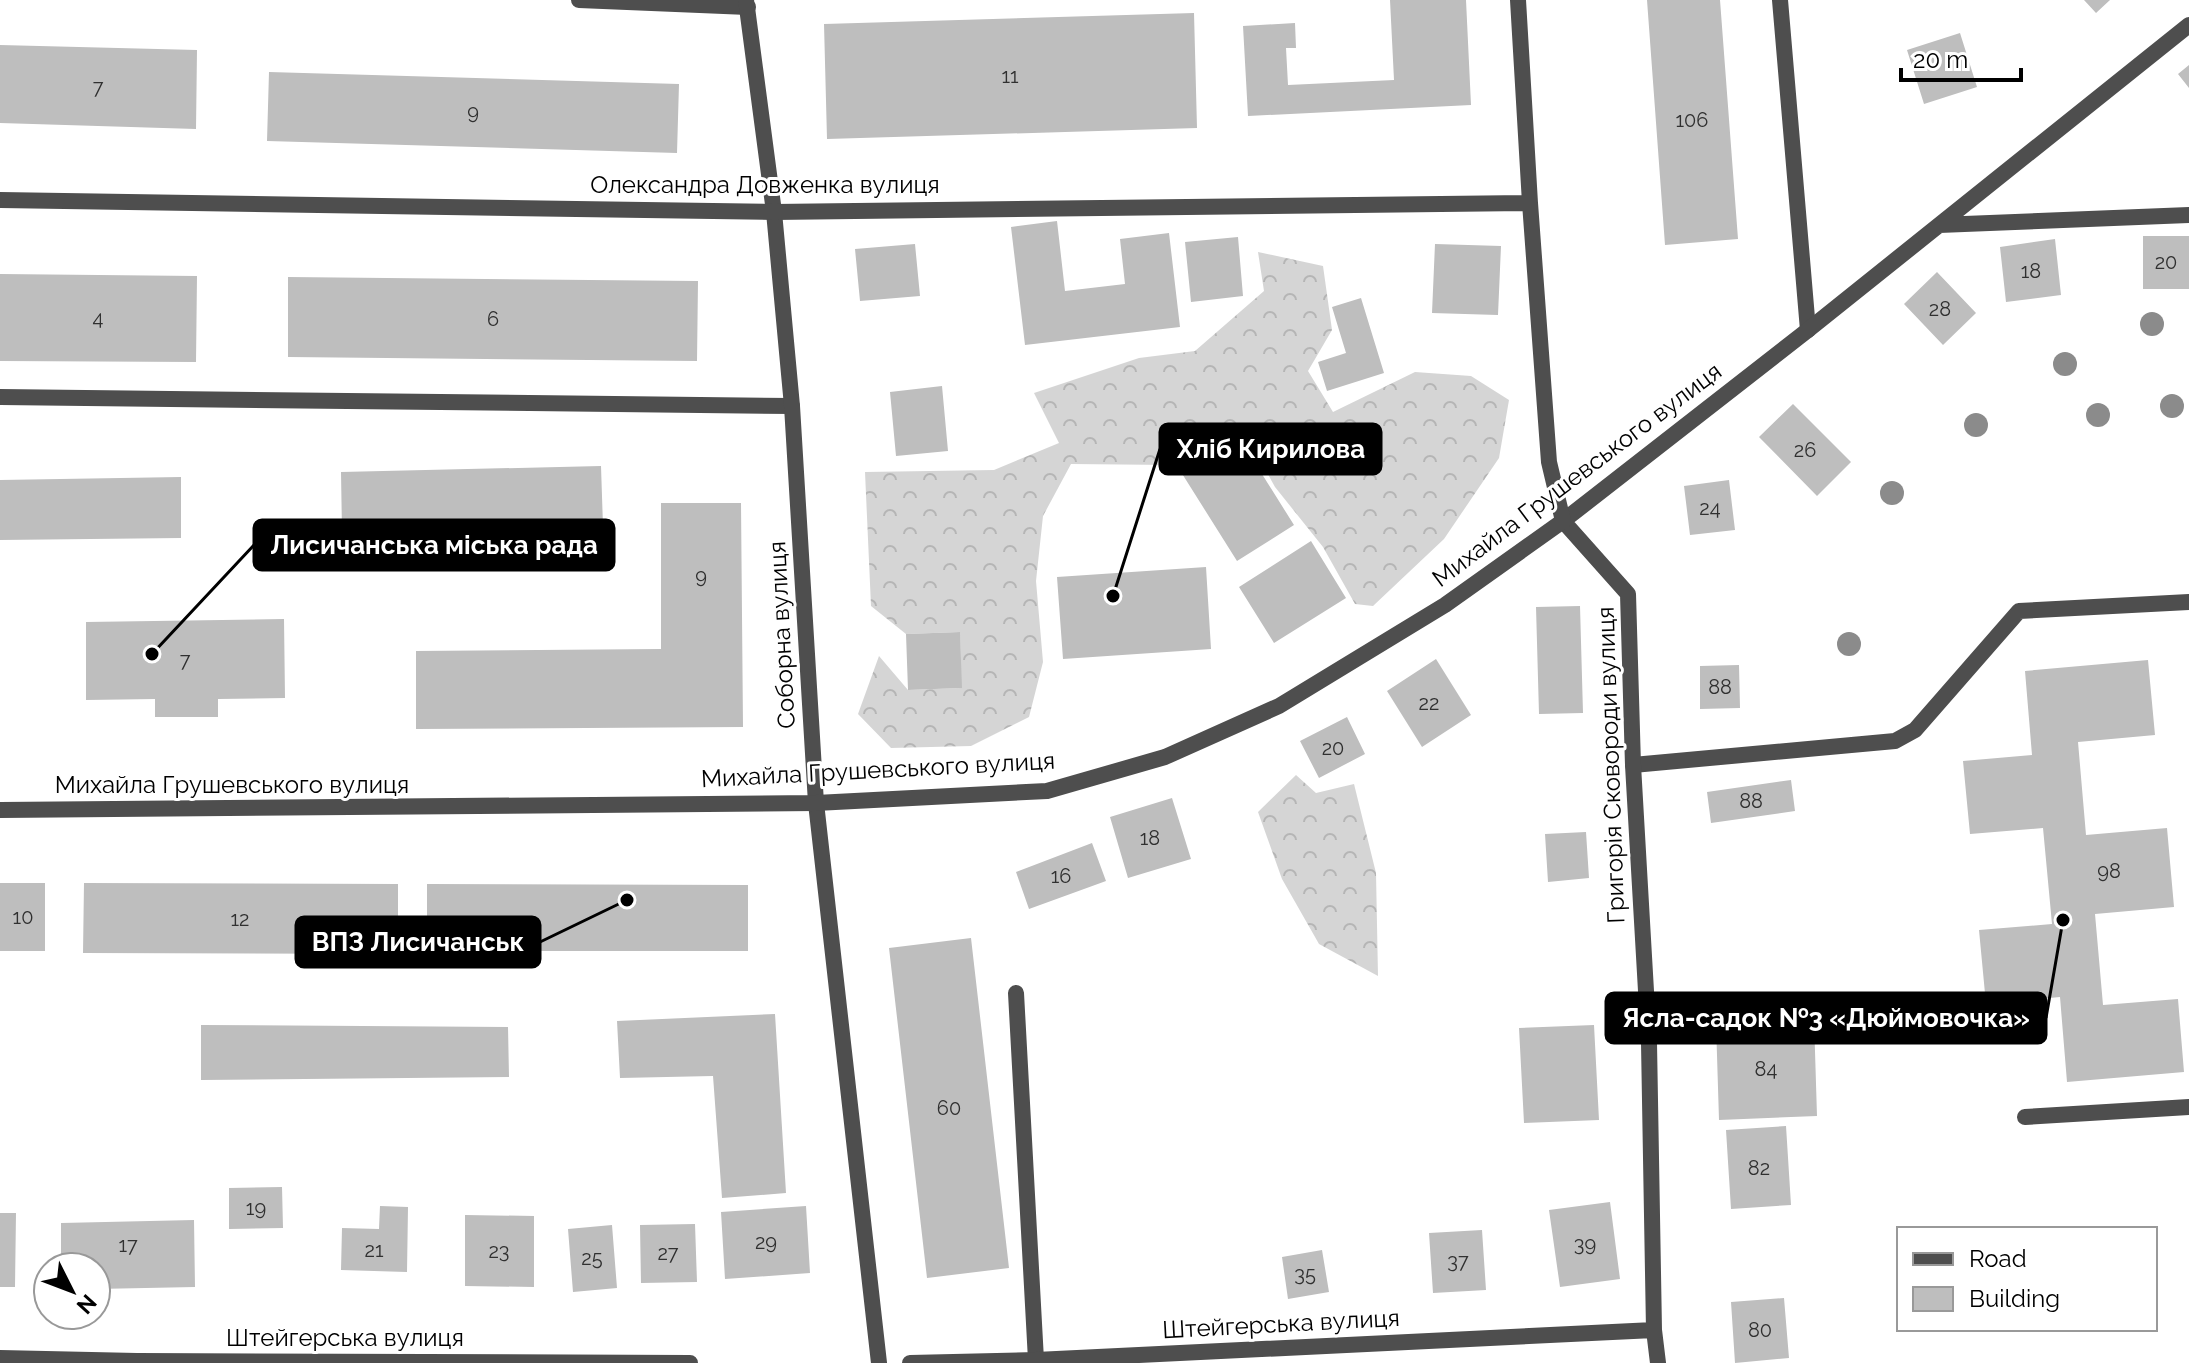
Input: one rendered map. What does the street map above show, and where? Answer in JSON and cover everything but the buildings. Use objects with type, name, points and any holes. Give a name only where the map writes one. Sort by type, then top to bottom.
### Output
[{"type":"street","points":[[579,0],[747,4]]},
{"type":"street","name":"Григорія Сковороди вулиця","points":[[1518,0],[1549,462],[1563,521],[1628,594],[1633,765],[1649,1043],[1654,1330],[1658,1363]]},
{"type":"street","points":[[1780,0],[1808,330]]},
{"type":"street","name":"Соборна вулиця","points":[[747,4],[774,212],[792,406],[816,803],[879,1363]]},
{"type":"street","name":"Михайла Грушевського вулиця","points":[[0,810],[816,803],[1047,791],[1165,757],[1279,706],[1445,605],[1563,521],[1808,330],[2189,25]]},
{"type":"street","name":"Олександра Довженка вулиця","points":[[0,200],[774,212],[1530,203]]},
{"type":"street","points":[[1939,225],[2189,215]]},
{"type":"street","points":[[0,397],[792,406]]},
{"type":"street","points":[[1633,765],[1895,741],[1915,730],[2019,611],[2189,602]]},
{"type":"street","points":[[1016,993],[1036,1360]]},
{"type":"street","points":[[2025,1117],[2189,1107]]},
{"type":"street","name":"Штейгерська вулиця","points":[[910,1363],[1200,1357],[1654,1330]]},
{"type":"street","name":"Штейгерська вулиця","points":[[0,1358],[137,1362],[690,1363]]},
{"type":"green space","points":[[1258,252],[1323,266],[1332,330],[1308,371],[1333,412],[1415,372],[1471,376],[1509,400],[1499,458],[1444,539],[1373,606],[1355,604],[1323,547],[1275,487],[1245,433],[1171,465],[1071,464],[1043,516],[1036,581],[1043,662],[1029,717],[971,746],[891,748],[858,714],[879,656],[908,690],[961,688],[960,632],[906,634],[871,606],[865,472],[994,470],[1059,443],[1034,393],[1139,358],[1195,351],[1264,291]]},
{"type":"green space","points":[[1296,775],[1316,793],[1354,784],[1376,873],[1378,976],[1319,944],[1282,879],[1258,812]]},
{"type":"place","name":"Хліб Кирилова","points":[[1113,596]]},
{"type":"place","name":"Лисичанська міська рада","points":[[152,654]]},
{"type":"place","name":"ВПЗ Лисичанськ","points":[[627,900]]},
{"type":"place","name":"Ясла-садок №3 «Дюймовочка»","points":[[2063,920]]}]
